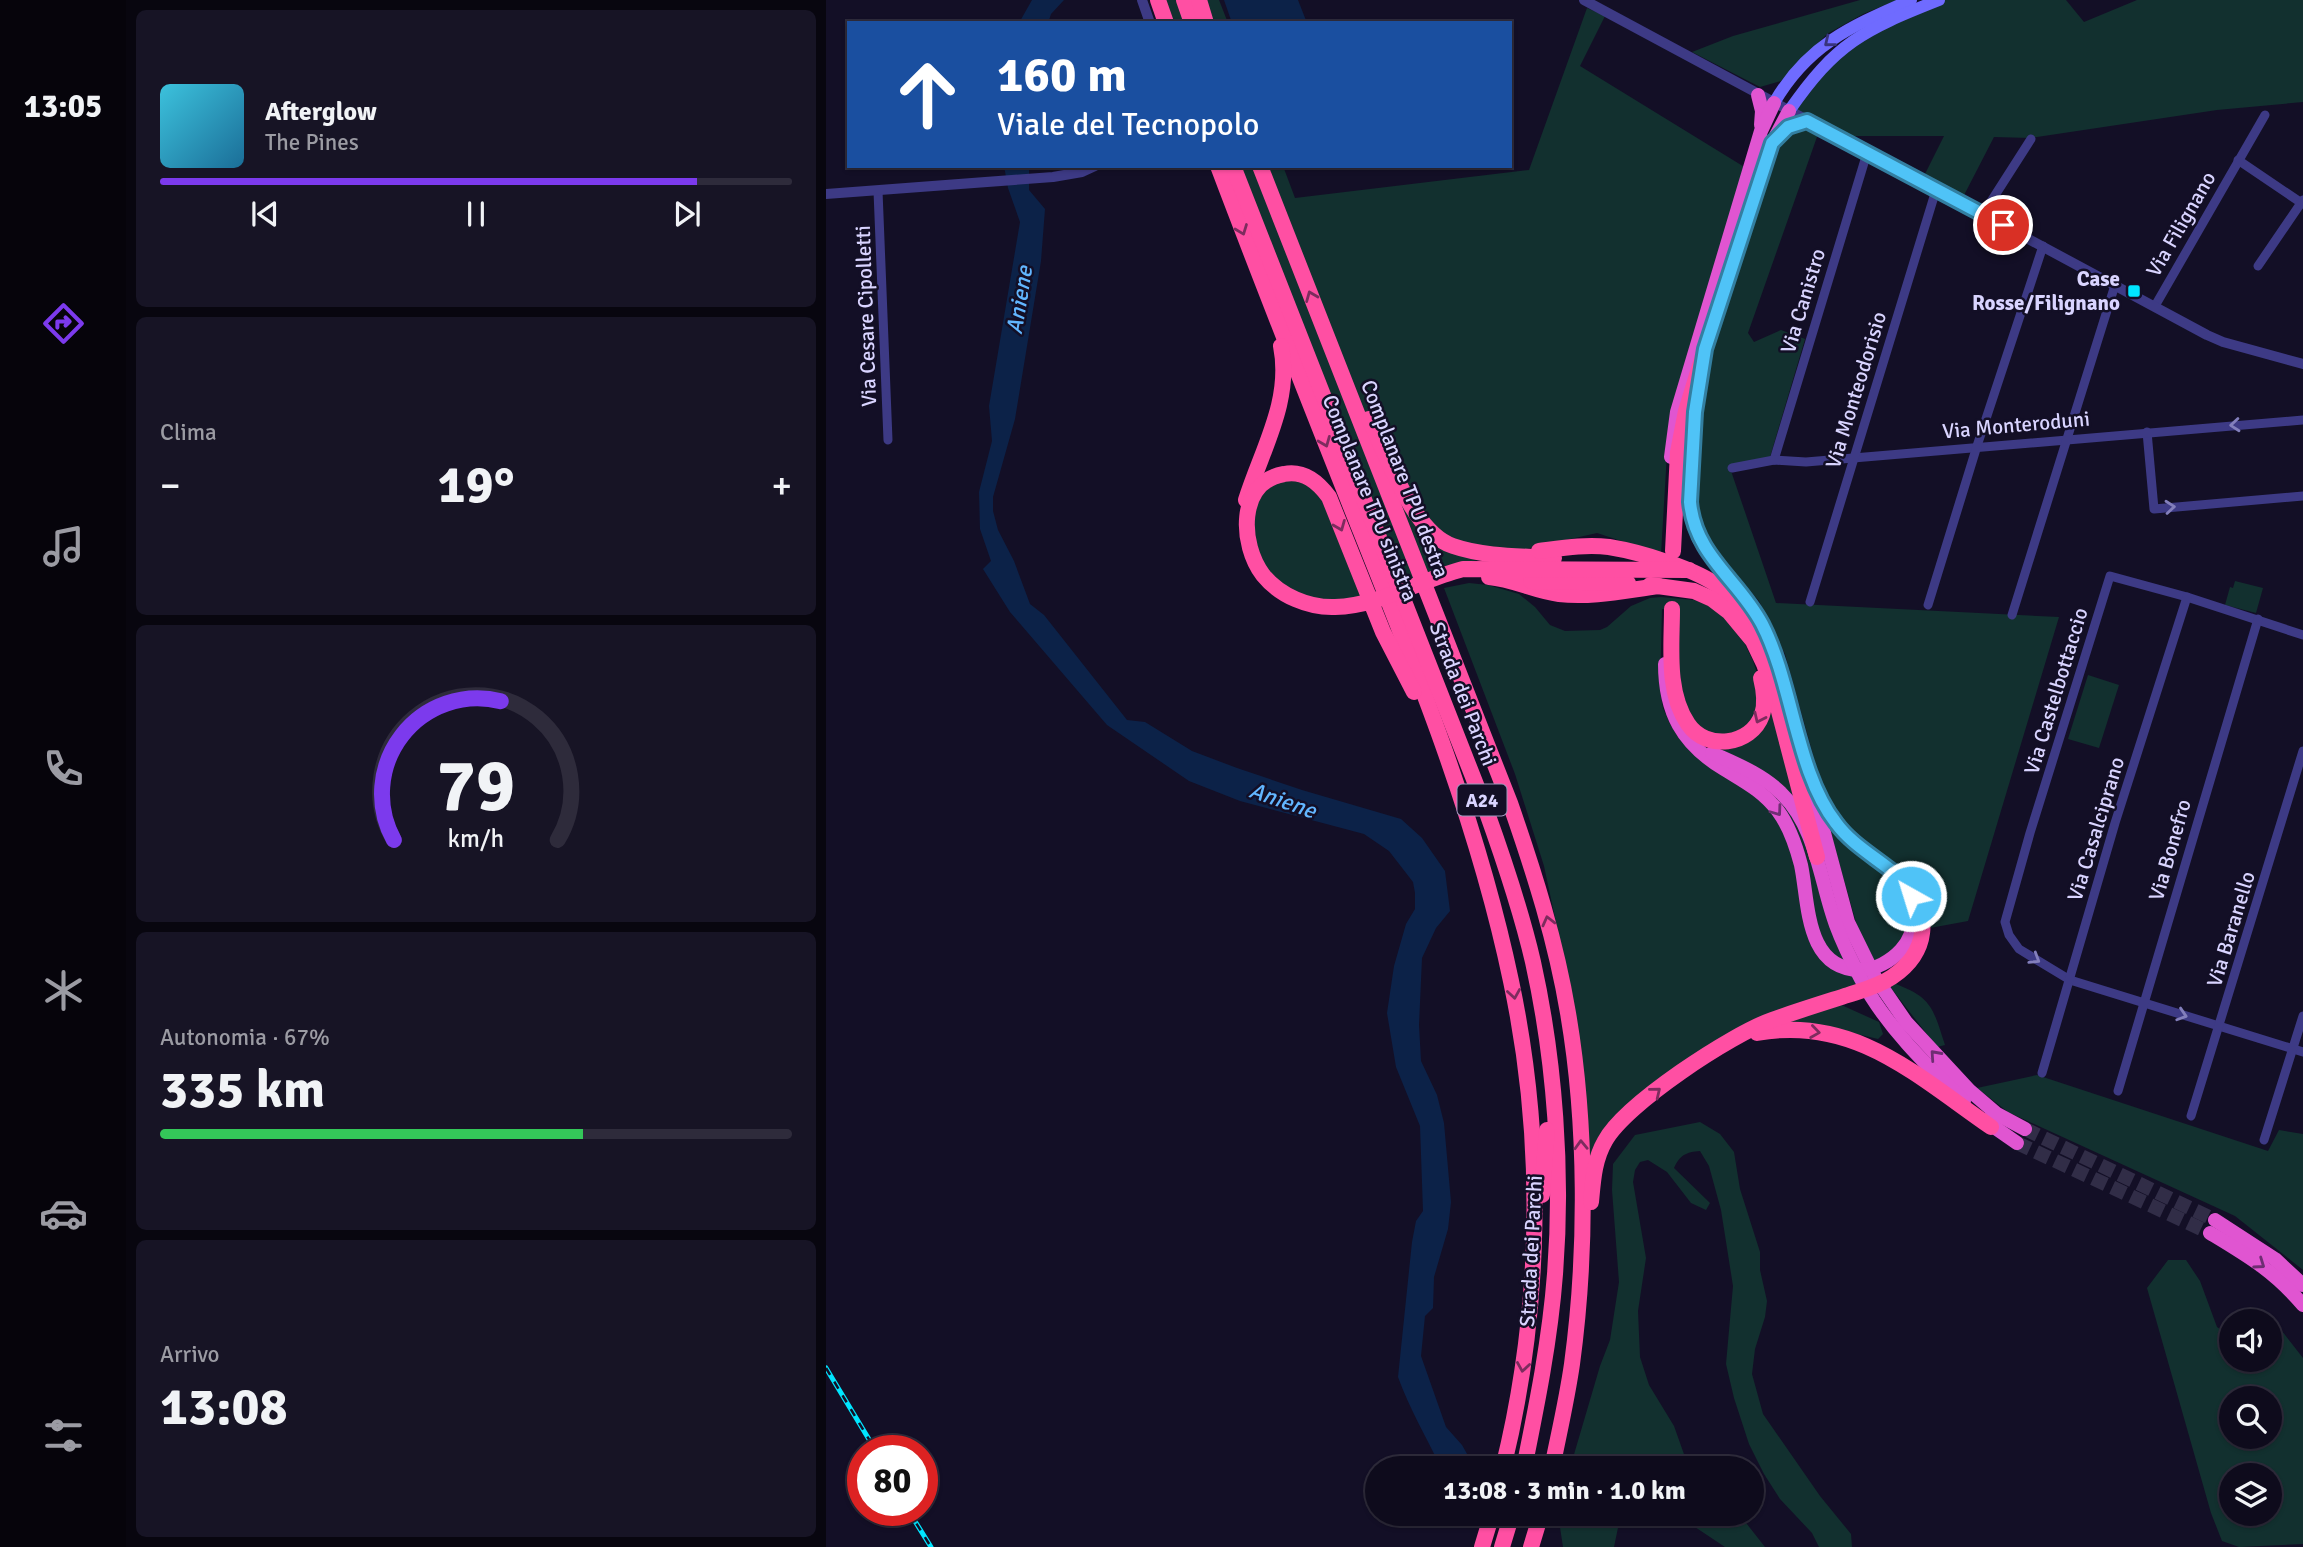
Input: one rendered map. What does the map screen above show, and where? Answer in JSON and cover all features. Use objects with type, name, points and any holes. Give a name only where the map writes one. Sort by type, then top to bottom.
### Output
[{"type":"highway","points":[[1158,0],[1165,21]]},
{"type":"highway","points":[[1174,0],[1181,21]]},
{"type":"highway","points":[[1184,0],[1191,21]]},
{"type":"highway","points":[[1201,0],[1207,21]]},
{"type":"highway","points":[[1758,95],[1762,111],[1761,131]]},
{"type":"highway","points":[[1670,551],[1671,454],[1677,412],[1761,131],[1774,103]]},
{"type":"highway","points":[[1670,551],[1678,452],[1686,411],[1772,143],[1789,111]]},
{"type":"highway","points":[[1772,143],[1788,127],[1807,121]]},
{"type":"highway","name":"Complanare TPU sinistra","points":[[1219,168],[1447,755],[1494,909],[1512,983],[1524,1060],[1534,1193],[1532,1299],[1521,1384],[1506,1456]]},
{"type":"highway","name":"Strada dei Parchi","points":[[1234,168],[1486,810],[1533,961],[1544,1016],[1557,1152],[1555,1272],[1542,1380],[1526,1456]]},
{"type":"highway","name":"Strada dei Parchi","points":[[1245,168],[1496,809],[1528,904],[1542,957],[1554,1016],[1567,1150],[1564,1272],[1559,1329],[1551,1389],[1537,1456]]},
{"type":"highway","name":"Complanare TPU destra","points":[[1261,168],[1510,803],[1538,883],[1556,954],[1576,1066],[1582,1211],[1572,1360],[1554,1456]]},
{"type":"highway","points":[[1263,284],[1282,350],[1284,381],[1278,415],[1245,513],[1244,545],[1253,572],[1279,598],[1305,610],[1323,613],[1355,612],[1378,606],[1463,569],[1689,570]]},
{"type":"highway","points":[[1323,326],[1407,498],[1426,528],[1451,546],[1501,555],[1647,558],[1689,570],[1709,580],[1729,595],[1772,645]]},
{"type":"highway","points":[[1705,349],[1691,445],[1691,516],[1704,547],[1750,605],[1772,645],[1805,757],[1856,955]]},
{"type":"highway","points":[[1245,513],[1254,495],[1274,476],[1297,474],[1312,479],[1323,488],[1383,632],[1412,687],[1464,810]]},
{"type":"highway","points":[[1442,578],[1485,577],[1515,581],[1558,594],[1606,593],[1659,586],[1703,594],[1721,605],[1745,629],[1760,654],[1775,695],[1836,925],[1884,1004],[1928,1066],[1991,1127]]},
{"type":"highway","points":[[1669,610],[1675,694],[1687,723],[1698,735],[1715,742],[1735,741],[1754,729],[1762,717],[1763,690],[1745,629]]},
{"type":"highway","points":[[1669,610],[1666,694],[1674,717],[1687,738],[1717,765],[1761,791],[1782,817],[1798,852],[1814,938],[1836,964],[1851,970],[1870,969],[1888,961],[1901,950],[1912,932],[1914,912],[1905,881]]},
{"type":"highway","points":[[1687,738],[1744,767],[1780,791],[1796,811],[1817,857]]},
{"type":"highway","points":[[1572,1360],[1581,1321],[1596,1160],[1606,1138],[1626,1116],[1725,1042],[1768,1021],[1876,985],[1903,968],[1919,945],[1923,921],[1914,892],[1905,881],[1856,844],[1836,824],[1822,803],[1805,757]]},
{"type":"highway","points":[[1884,1004],[1969,1090],[1997,1114],[2025,1129]]},
{"type":"highway","points":[[1532,1299],[1547,1135],[1546,1086],[1541,1043],[1544,1016]]},
{"type":"highway","points":[[1725,1042],[1756,1033],[1786,1029],[1838,1035],[1864,1044],[1890,1058],[2017,1143]]},
{"type":"highway","points":[[2303,1285],[2276,1259],[2212,1227],[2285,1284],[2303,1305]]},
{"type":"highway","points":[[1482,1547],[1488,1526]]},
{"type":"highway","points":[[1502,1547],[1508,1526]]},
{"type":"highway","points":[[1514,1547],[1520,1526]]},
{"type":"highway","points":[[1531,1547],[1537,1526]]},
{"type":"main road","points":[[1774,103],[1803,65],[1842,32],[1911,0]]},
{"type":"main road","points":[[1789,111],[1809,82],[1852,40],[1877,26],[1939,0]]},
{"type":"main road","points":[[1807,121],[1802,105],[1809,82]]},
{"type":"main road","points":[[1758,95],[1785,86]]},
{"type":"street","points":[[1142,0],[1149,21]]},
{"type":"street","points":[[1584,0],[2223,342],[2303,364]]},
{"type":"street","name":"Via Filignano","points":[[2155,306],[2265,115]]},
{"type":"street","points":[[1983,214],[2031,138]]},
{"type":"street","name":"Via Canistro","points":[[1774,460],[1867,153]]},
{"type":"street","name":"Via Filignano","points":[[2238,160],[2302,202]]},
{"type":"street","points":[[826,194],[1053,177],[1091,168]]},
{"type":"street","name":"Via Monteodorisio","points":[[1810,602],[1936,190]]},
{"type":"street","name":"Via Cesare Cipolletti","points":[[878,191],[888,440]]},
{"type":"street","points":[[2258,266],[2302,202]]},
{"type":"street","points":[[1928,605],[2043,246]]},
{"type":"street","points":[[2011,615],[2115,285]]},
{"type":"street","name":"Via Monteroduni","points":[[1732,468],[1774,460],[1806,462],[2303,419]]},
{"type":"street","points":[[2147,432],[2154,509],[2303,496]]},
{"type":"street","name":"Via Castelbottaccio","points":[[2298,1050],[2070,980],[2018,949],[2007,931],[2007,911],[2110,576],[2188,597],[2303,635]]},
{"type":"street","name":"Via Casalciprano","points":[[2042,1073],[2115,823],[2188,597]]},
{"type":"street","name":"Via Bonefro","points":[[2118,1091],[2258,620]]},
{"type":"street","name":"Via Baranello","points":[[2191,1116],[2303,751]]},
{"type":"street","points":[[2264,1140],[2298,1050],[2303,1016]]},
{"type":"green space","points":[[1155,0],[1219,0],[1227,21],[1161,21]]},
{"type":"green space","points":[[1860,0],[1897,0],[1863,14],[1827,34],[1781,81],[1760,87],[1692,52],[1733,36]]},
{"type":"green space","points":[[1941,0],[2066,0],[2084,22],[2137,0],[2303,0],[2303,102],[2217,110],[2031,138],[1994,137],[1960,203],[1921,182],[1944,136],[1834,136],[1789,111],[1841,49]]},
{"type":"green space","points":[[1587,8],[1605,16],[1580,66],[1746,168],[1667,453],[1661,554],[1597,533],[1451,566],[1379,593],[1212,168],[1284,168],[1295,198],[1529,170]]},
{"type":"green space","points":[[1804,128],[1818,134],[1748,333],[1754,342],[1781,330],[1805,339],[1770,457],[1729,465],[1776,603],[2059,617],[1968,921],[1930,928],[1931,911],[1926,893],[1914,878],[1854,834],[1842,821],[1822,787],[1785,654],[1759,601],[1710,545],[1697,515],[1695,487],[1700,399],[1717,329],[1781,145],[1793,131]]},
{"type":"green space","points":[[1294,477],[1322,494],[1362,597],[1318,602],[1276,582],[1256,553],[1253,516],[1261,495],[1281,479]]},
{"type":"green space","points":[[2235,581],[2263,588],[2256,613],[2225,605],[2230,587],[2233,588]]},
{"type":"green space","points":[[1469,583],[1488,585],[1519,594],[1535,607],[1550,625],[1565,631],[1600,630],[1631,606],[1650,598],[1694,600],[1719,612],[1745,644],[1759,679],[1761,696],[1754,720],[1731,737],[1702,733],[1678,692],[1678,611],[1662,609],[1660,690],[1663,708],[1678,737],[1691,752],[1759,797],[1774,812],[1794,852],[1807,924],[1860,987],[1742,1027],[1630,1105],[1589,1162],[1575,1012],[1544,866],[1515,774],[1444,588]]},
{"type":"green space","points":[[2088,675],[2119,685],[2099,748],[2068,739]]},
{"type":"green space","points":[[1772,713],[1799,803],[1710,746]]},
{"type":"green space","points":[[1768,788],[1796,817],[1845,962],[1833,954],[1819,933],[1803,857]]},
{"type":"green space","points":[[1827,820],[1849,844],[1895,883],[1908,908],[1909,916],[1902,944],[1875,964],[1857,926]]},
{"type":"green space","points":[[1893,983],[1916,993],[1929,1005],[1945,1045],[1937,1047],[1891,988]]},
{"type":"green space","points":[[1837,1003],[1879,1022],[1883,1034],[1878,1039],[1836,1029],[1764,1026]]},
{"type":"green space","points":[[2037,1075],[2268,1151],[2279,1130],[2303,1134],[2303,1270],[2235,1216],[2008,1112],[1977,1088]]},
{"type":"green space","points":[[1700,1122],[1720,1134],[1734,1152],[1740,1189],[1760,1252],[1760,1270],[1767,1301],[1752,1374],[1763,1414],[1820,1496],[1851,1534],[1852,1547],[1819,1547],[1812,1533],[1780,1499],[1764,1474],[1764,1456],[1755,1456],[1749,1444],[1726,1364],[1733,1286],[1721,1210],[1709,1166],[1700,1151],[1684,1155],[1674,1168],[1710,1203],[1706,1210],[1691,1203],[1667,1172],[1648,1160],[1640,1162],[1633,1182],[1646,1258],[1638,1311],[1640,1357],[1649,1385],[1674,1426],[1685,1456],[1574,1456],[1610,1340],[1619,1282],[1612,1190],[1613,1164],[1635,1135]]},
{"type":"green space","points":[[2168,1260],[2186,1260],[2200,1281],[2219,1328],[2219,1372],[2282,1372],[2282,1331],[2303,1358],[2303,1544],[2239,1547],[2222,1541],[2211,1513],[2147,1288]]},
{"type":"green space","points":[[1560,1526],[1618,1526],[1614,1547],[1563,1547]]},
{"type":"green space","points":[[1694,1526],[1748,1526],[1765,1547],[1725,1547]]},
{"type":"water","points":[[1032,0],[1064,0],[1051,14],[1049,21],[1020,21]]},
{"type":"water","points":[[1224,0],[1298,0],[1306,21],[1231,21]]},
{"type":"water","name":"Aniene","points":[[1004,168],[1029,168],[1029,190],[1045,209],[1041,261],[1015,419],[993,497],[998,530],[1014,561],[1030,604],[1044,615],[1127,720],[1145,722],[1192,751],[1237,768],[1401,819],[1422,838],[1445,871],[1450,911],[1436,928],[1422,958],[1419,1025],[1421,1061],[1437,1095],[1444,1123],[1451,1202],[1448,1229],[1434,1277],[1433,1308],[1425,1316],[1421,1356],[1446,1427],[1468,1456],[1435,1456],[1398,1377],[1412,1242],[1416,1221],[1423,1211],[1420,1126],[1396,1067],[1387,1013],[1394,966],[1406,924],[1415,909],[1413,882],[1389,851],[1364,834],[1240,801],[1189,781],[1107,725],[1010,612],[983,569],[991,561],[980,529],[979,492],[992,441],[989,406],[1020,222]]},
{"type":"tunnel","points":[[2025,1129],[2215,1220]]},
{"type":"tunnel","points":[[2017,1143],[2210,1233]]},
{"type":"railway","points":[[826,1368],[866,1435]]},
{"type":"railway","points":[[918,1526],[931,1547]]},
{"type":"place","name":"Case Rosse/Filignano","points":[[2134,291]]},
{"type":"route","points":[[1911,896],[1905,881],[1856,844],[1836,824],[1822,803],[1805,757],[1772,645],[1750,605],[1699,539],[1691,516],[1690,502],[1690,469],[1698,385],[1705,349],[1772,143],[1788,127],[1807,121],[2003,225]]}]
